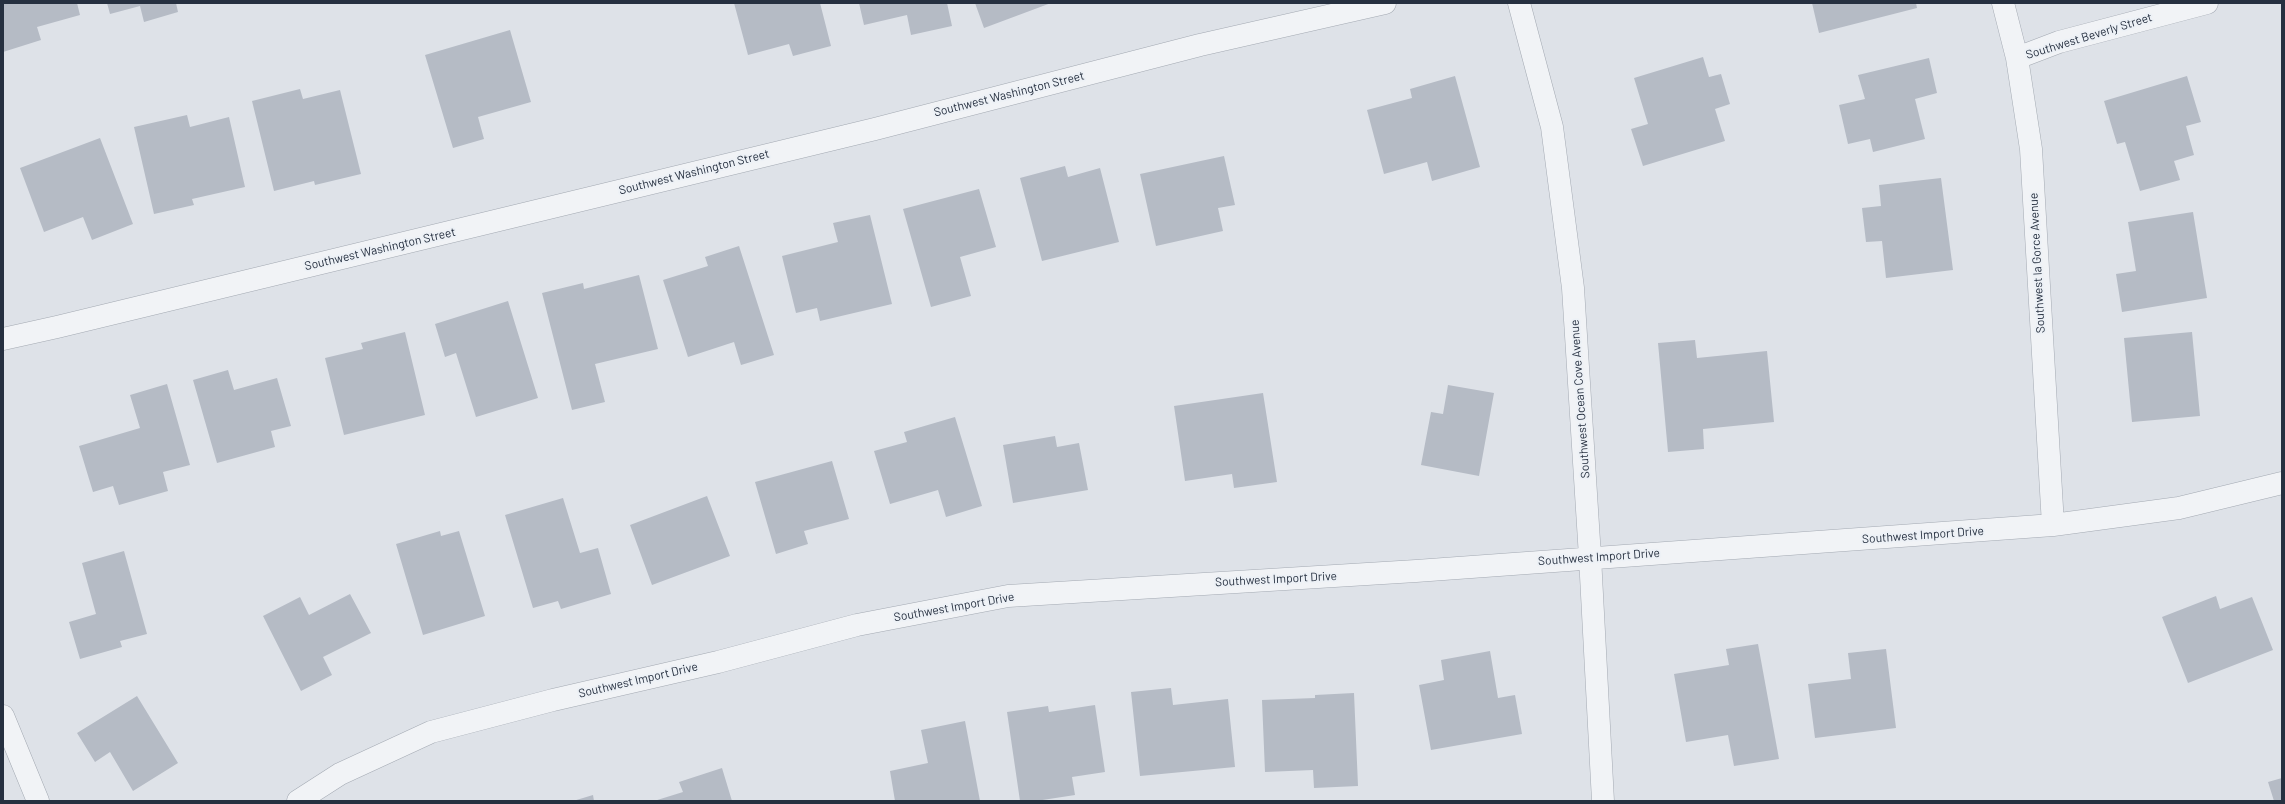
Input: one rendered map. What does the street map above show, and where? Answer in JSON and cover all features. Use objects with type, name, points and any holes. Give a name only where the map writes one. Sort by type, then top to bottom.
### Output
[{"type":"street","name":"Southwest Washington Street","points":[[3,338],[57,328],[875,129],[1215,42],[1385,3]]},
{"type":"street","name":"Southwest Ocean Cove Avenue","points":[[1519,3],[1553,134],[1573,288],[1590,557],[1603,801]]},
{"type":"street","name":"Southwest la Gorce Avenue","points":[[2003,3],[2017,58],[2031,150],[2053,525]]},
{"type":"street","name":"Southwest Beverly Street","points":[[2017,58],[2067,40],[2207,3]]},
{"type":"street","name":"Southwest Import Drive","points":[[298,801],[340,774],[431,732],[553,700],[718,662],[865,623],[1008,596],[1416,571],[1590,557],[2053,525],[2179,508],[2282,484]]},
{"type":"street","points":[[3,716],[38,801]]},
{"type":"building","points":[[3,3],[77,3],[80,15],[37,27],[41,40],[3,52]]},
{"type":"building","points":[[107,3],[176,3],[178,12],[144,22],[140,6],[110,14]]},
{"type":"building","points":[[734,3],[820,3],[831,46],[793,56],[789,44],[748,55]]},
{"type":"building","points":[[859,3],[947,3],[952,26],[911,35],[907,15],[864,25]]},
{"type":"building","points":[[975,3],[1051,3],[984,28]]},
{"type":"building","points":[[1812,3],[1916,3],[1917,8],[1819,33]]},
{"type":"building","points":[[510,30],[531,102],[478,117],[484,139],[453,148],[425,55]]},
{"type":"building","points":[[1703,57],[1709,77],[1721,74],[1730,104],[1715,109],[1725,141],[1643,166],[1631,129],[1648,124],[1634,78]]},
{"type":"building","points":[[1929,58],[1937,93],[1915,99],[1925,139],[1873,152],[1870,139],[1848,144],[1839,105],[1865,99],[1858,75]]},
{"type":"building","points":[[1455,76],[1480,167],[1432,181],[1427,162],[1384,174],[1367,110],[1412,98],[1410,89]]},
{"type":"building","points":[[2187,76],[2201,122],[2186,126],[2194,155],[2174,161],[2180,180],[2140,191],[2125,142],[2117,144],[2104,101]]},
{"type":"building","points":[[300,89],[303,99],[340,90],[361,174],[315,185],[314,181],[274,191],[252,101]]},
{"type":"building","points":[[187,115],[190,127],[229,117],[245,187],[192,199],[194,205],[154,214],[134,127]]},
{"type":"building","points":[[100,138],[133,224],[92,240],[83,217],[44,232],[20,168]]},
{"type":"building","points":[[1224,156],[1235,205],[1218,208],[1223,231],[1156,246],[1140,174]]},
{"type":"building","points":[[1065,166],[1068,177],[1100,168],[1119,242],[1042,261],[1020,178]]},
{"type":"building","points":[[1941,178],[1953,270],[1886,278],[1882,241],[1866,242],[1862,208],[1881,206],[1879,185]]},
{"type":"building","points":[[979,189],[996,247],[960,257],[971,296],[931,307],[903,209]]},
{"type":"building","points":[[2193,212],[2207,298],[2122,312],[2116,274],[2136,271],[2128,222]]},
{"type":"building","points":[[870,215],[892,304],[820,321],[817,308],[796,313],[782,256],[838,242],[833,223]]},
{"type":"building","points":[[739,246],[774,355],[741,365],[734,342],[688,357],[663,280],[708,266],[705,257]]},
{"type":"building","points":[[639,275],[658,349],[595,364],[605,402],[572,410],[542,293],[583,283],[584,289]]},
{"type":"building","points":[[508,301],[538,398],[476,417],[456,353],[445,357],[435,324]]},
{"type":"building","points":[[405,332],[425,415],[344,435],[325,358],[363,349],[361,343]]},
{"type":"building","points":[[2192,332],[2200,416],[2132,422],[2124,338]]},
{"type":"building","points":[[1695,340],[1697,358],[1767,351],[1774,422],[1703,429],[1704,449],[1668,452],[1658,343]]},
{"type":"building","points":[[228,370],[234,390],[277,378],[291,426],[271,431],[275,447],[217,463],[193,380]]},
{"type":"building","points":[[167,384],[190,465],[163,472],[168,491],[119,505],[113,486],[93,492],[79,446],[140,428],[130,395]]},
{"type":"building","points":[[1448,385],[1494,393],[1479,476],[1421,465],[1431,412],[1443,414]]},
{"type":"building","points":[[1263,393],[1277,482],[1234,488],[1232,474],[1185,481],[1174,406]]},
{"type":"building","points":[[955,417],[982,506],[946,517],[938,490],[890,504],[874,451],[907,442],[904,432]]},
{"type":"building","points":[[1055,436],[1057,447],[1079,443],[1088,490],[1013,503],[1003,445]]},
{"type":"building","points":[[832,461],[849,519],[804,531],[808,544],[776,554],[755,482]]},
{"type":"building","points":[[707,496],[730,556],[652,585],[630,525]]},
{"type":"building","points":[[563,498],[580,553],[598,548],[611,594],[561,609],[558,601],[533,608],[505,515]]},
{"type":"building","points":[[440,531],[441,536],[459,531],[485,616],[423,635],[396,544]]},
{"type":"building","points":[[124,551],[147,634],[120,641],[122,647],[80,659],[69,622],[96,614],[82,563]]},
{"type":"building","points":[[350,594],[371,633],[323,657],[332,675],[301,691],[263,616],[300,597],[309,615]]},
{"type":"building","points":[[2216,596],[2220,609],[2252,597],[2273,650],[2188,683],[2162,617]]},
{"type":"building","points":[[1758,644],[1779,759],[1734,766],[1728,735],[1686,742],[1674,674],[1729,665],[1726,649]]},
{"type":"building","points":[[1886,649],[1896,728],[1815,738],[1808,684],[1851,679],[1848,653]]},
{"type":"building","points":[[1490,651],[1498,698],[1515,695],[1522,734],[1431,750],[1419,685],[1444,680],[1441,660]]},
{"type":"building","points":[[1171,688],[1173,705],[1228,699],[1235,767],[1140,776],[1131,692]]},
{"type":"building","points":[[1354,693],[1358,786],[1314,788],[1313,770],[1265,772],[1262,700],[1315,698],[1315,695]]},
{"type":"building","points":[[137,696],[178,763],[133,791],[110,752],[95,762],[77,733]]},
{"type":"building","points":[[1095,705],[1105,772],[1072,777],[1075,795],[1036,801],[1020,801],[1007,712],[1048,706],[1049,712]]},
{"type":"building","points":[[965,721],[980,801],[895,801],[890,771],[928,763],[921,730]]},
{"type":"building","points":[[722,768],[732,801],[654,801],[683,792],[679,782]]},
{"type":"building","points":[[2282,778],[2282,801],[2274,801],[2268,782]]},
{"type":"building","points":[[593,795],[594,801],[573,801]]}]
